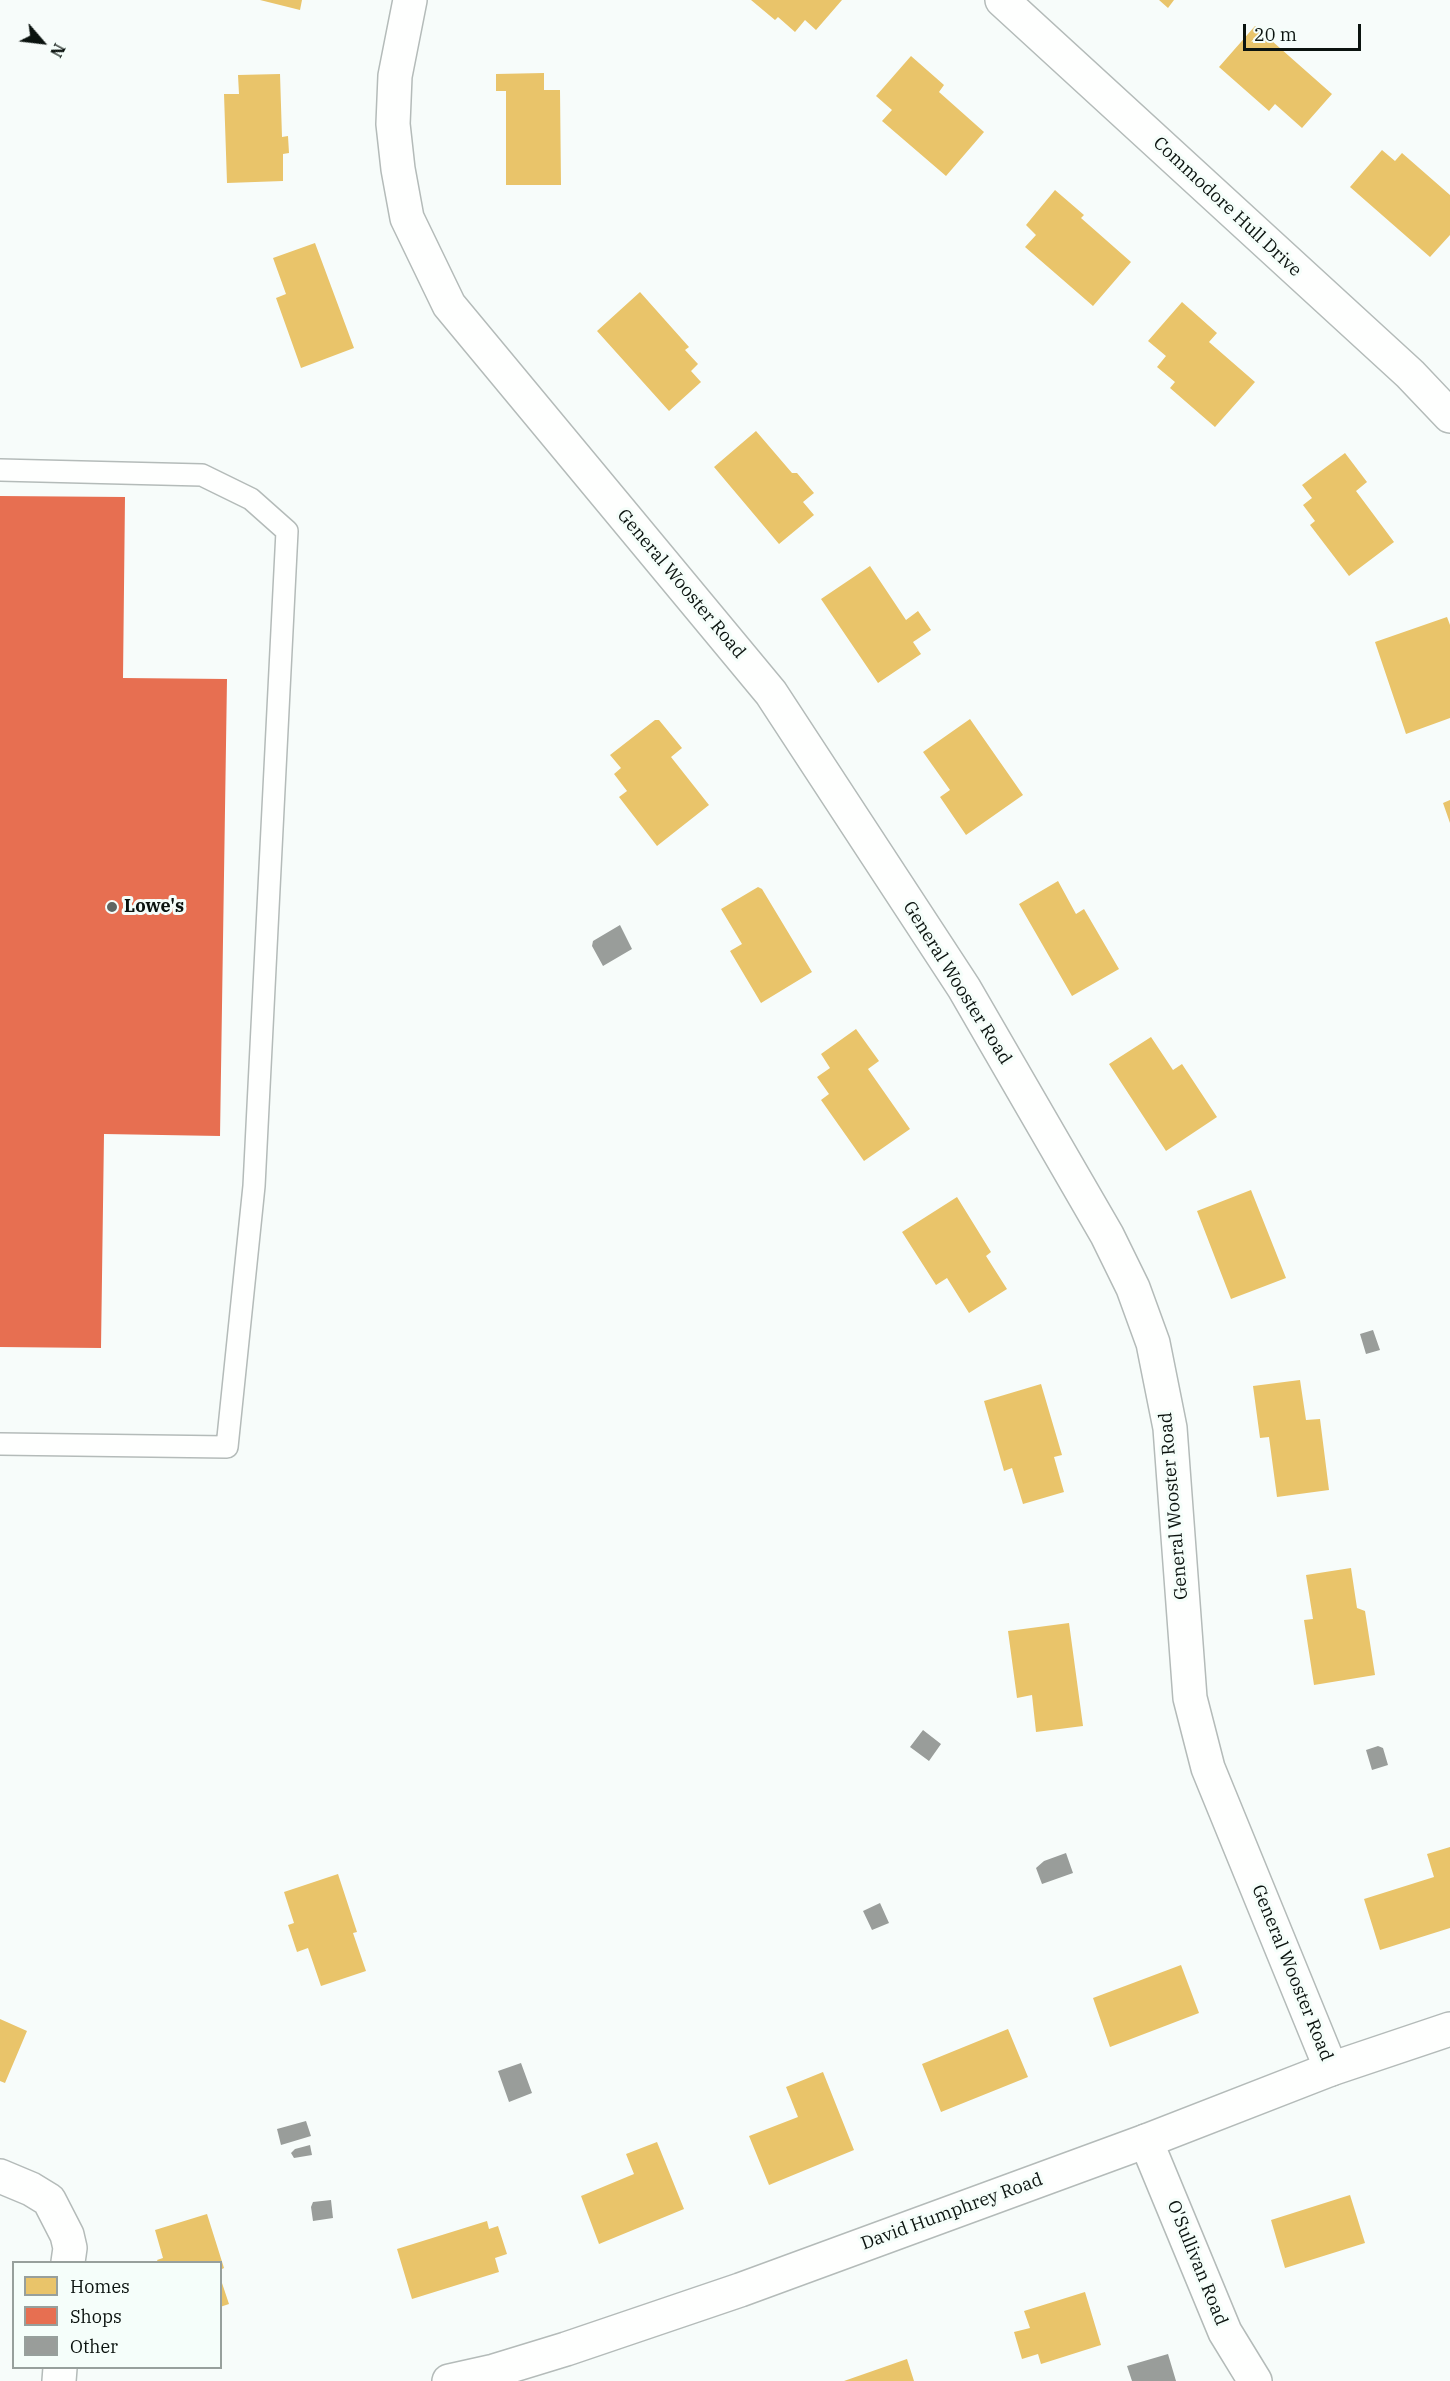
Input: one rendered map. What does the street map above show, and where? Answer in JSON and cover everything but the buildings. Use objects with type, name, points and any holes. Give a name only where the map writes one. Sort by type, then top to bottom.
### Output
[{"type":"street","name":"General Wooster Road","points":[[410,0],[395,76],[393,124],[398,170],[407,218],[449,305],[771,693],[964,988],[1107,1235],[1133,1288],[1153,1343],[1170,1428],[1190,1698],[1205,1758],[1331,2069]]},
{"type":"street","name":"Commodore Hull Drive","points":[[1002,0],[1410,374],[1450,416]]},
{"type":"street","name":"David Humphrey Road","points":[[449,2381],[494,2371],[566,2349],[729,2294],[1146,2141],[1331,2069],[1450,2028]]},
{"type":"street","name":"O'Sullivan Road","points":[[1146,2141],[1225,2332],[1256,2381]]},
{"type":"street","points":[[0,2176],[31,2189],[49,2200],[67,2235],[70,2248],[68,2261]]},
{"type":"lane","points":[[0,470],[202,475],[251,500],[287,531],[254,1185],[226,1447],[0,1444]]},
{"type":"place","name":"Lowe's","points":[[112,907]]}]
